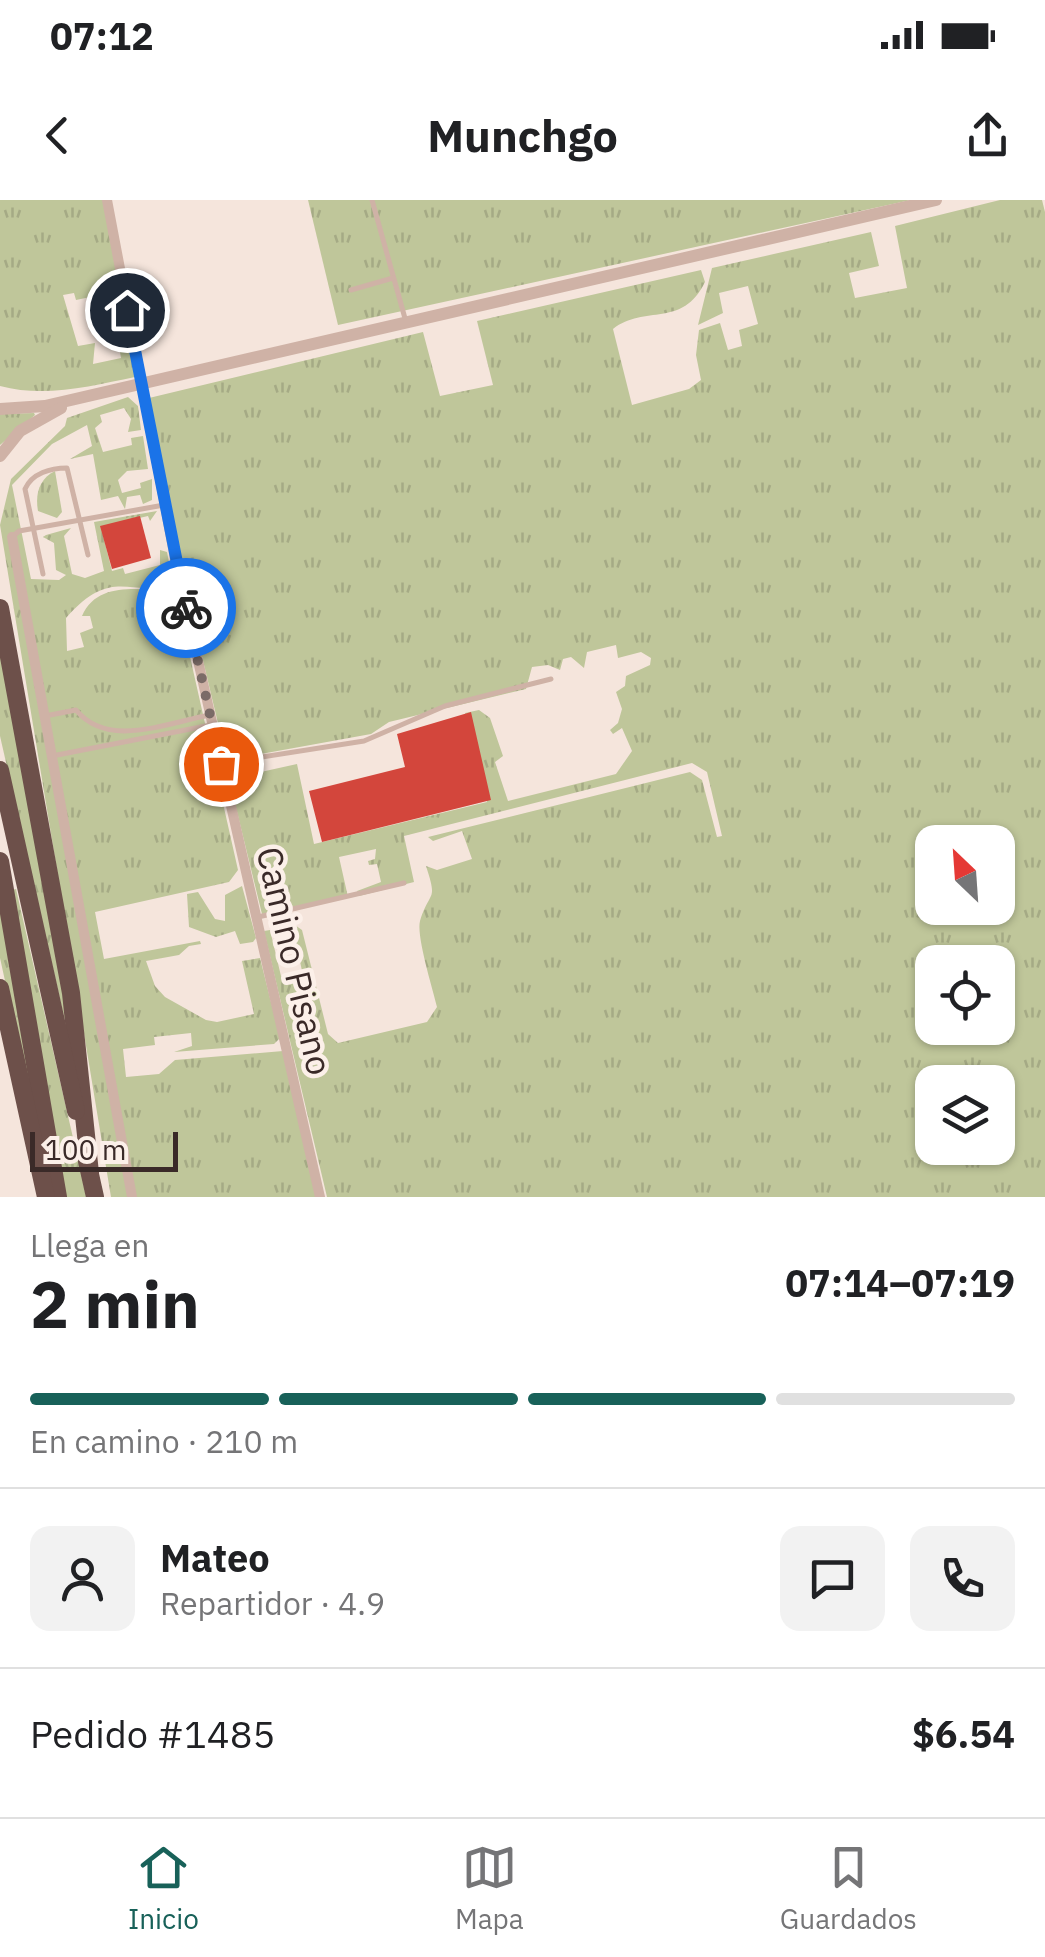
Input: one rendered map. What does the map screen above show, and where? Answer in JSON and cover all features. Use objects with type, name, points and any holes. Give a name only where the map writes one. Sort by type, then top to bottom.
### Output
[{"type":"highway","points":[[0,608],[72,993],[90,1173]]},
{"type":"highway","points":[[0,770],[94,1197]]},
{"type":"highway","points":[[0,862],[58,1197]]},
{"type":"highway","points":[[0,988],[46,1197]]},
{"type":"street","name":"Camino Pisano","points":[[107,200],[164,505],[320,1197]]},
{"type":"street","points":[[0,409],[91,395],[936,200]]},
{"type":"street","points":[[0,456],[36,420],[91,395]]},
{"type":"street","points":[[12,537],[132,1197]]},
{"type":"lane","points":[[372,200],[406,323]]},
{"type":"lane","points":[[351,290],[393,278]]},
{"type":"lane","points":[[42,574],[25,488],[29,480],[58,468],[67,468],[88,556]]},
{"type":"lane","points":[[12,537],[33,529],[164,505]]},
{"type":"lane","points":[[221,764],[364,741],[445,706],[551,679]]},
{"type":"lane","points":[[45,716],[76,710],[86,724],[122,732],[211,720]]},
{"type":"lane","points":[[52,756],[211,720]]},
{"type":"lane","points":[[255,917],[404,883]]},
{"type":"green space","points":[[0,200],[104,200],[127,322],[122,328],[117,326],[109,293],[76,300],[74,293],[63,295],[78,346],[95,343],[93,364],[121,358],[117,334],[127,331],[135,377],[51,391],[0,386]]},
{"type":"green space","points":[[308,200],[911,200],[338,325]]},
{"type":"green space","points":[[1000,200],[1042,200],[1045,1197],[327,1197],[264,931],[270,930],[281,976],[302,971],[292,923],[302,930],[328,1034],[338,1043],[427,1022],[437,1007],[419,928],[432,891],[426,866],[437,870],[472,859],[462,831],[433,841],[428,837],[690,772],[702,780],[717,837],[722,836],[707,772],[692,763],[404,836],[414,882],[359,896],[357,891],[381,882],[377,864],[369,865],[368,861],[375,859],[376,849],[339,857],[348,897],[262,914],[229,779],[297,764],[314,844],[487,802],[465,713],[479,710],[490,718],[503,756],[495,762],[508,801],[616,774],[632,751],[622,728],[613,734],[610,730],[618,723],[622,709],[616,692],[625,686],[626,676],[650,665],[651,658],[641,652],[618,658],[616,645],[587,652],[584,668],[571,657],[563,659],[560,670],[548,665],[532,667],[526,689],[389,722],[371,734],[234,759],[225,751],[177,552],[149,398],[423,332],[440,396],[493,385],[477,321],[701,270],[705,282],[685,306],[625,322],[613,329],[632,405],[689,389],[701,380],[696,355],[699,330],[720,323],[728,350],[742,346],[739,330],[758,324],[748,286],[719,293],[723,313],[698,325],[712,268],[871,232],[879,266],[849,273],[855,298],[907,288],[895,226]]},
{"type":"green space","points":[[128,397],[138,406],[141,430],[128,432],[131,419],[124,408],[100,415],[102,422],[95,428],[103,452],[132,445],[131,438],[143,436],[148,469],[127,471],[118,480],[122,493],[141,488],[140,483],[152,479],[152,500],[143,504],[140,495],[127,497],[125,509],[118,496],[101,500],[93,454],[70,459],[92,446],[87,425],[52,444],[12,485],[31,579],[59,580],[66,575],[56,570],[54,543],[43,537],[46,535],[71,528],[64,536],[72,574],[85,578],[104,571],[94,522],[157,511],[150,521],[148,516],[101,527],[112,571],[123,568],[125,574],[160,565],[160,550],[167,552],[173,582],[159,587],[110,587],[83,601],[66,618],[67,651],[84,647],[80,633],[93,628],[90,616],[82,616],[99,596],[122,590],[175,590],[238,870],[229,882],[95,912],[104,959],[200,941],[201,944],[189,946],[179,955],[146,961],[155,986],[165,997],[217,1022],[254,1014],[242,961],[260,958],[280,1038],[274,1044],[174,1052],[192,1046],[191,1033],[154,1037],[155,1045],[123,1049],[126,1077],[159,1074],[175,1060],[283,1051],[317,1197],[111,1197],[0,525],[11,479],[65,426],[67,418]]},
{"type":"green space","points":[[0,414],[35,415],[0,445]]},
{"type":"green space","points":[[55,471],[62,512],[57,518],[38,511],[37,505],[42,483]]},
{"type":"green space","points":[[0,632],[77,1074],[0,736]]},
{"type":"green space","points":[[242,886],[256,938],[253,942],[240,944],[235,931],[216,937],[189,927],[187,894],[198,892],[215,919],[225,921],[225,895]]},
{"type":"green space","points":[[16,889],[86,1197],[63,1197],[11,890]]},
{"type":"green space","points":[[0,905],[44,1159],[0,958]]},
{"type":"building","points":[[140,516],[151,558],[112,569],[100,526]]},
{"type":"building","points":[[471,712],[491,800],[322,842],[309,791],[405,767],[397,734]]},
{"type":"way so far","points":[[186,608],[221,764]]},
{"type":"route","points":[[127,310],[186,608]]}]
